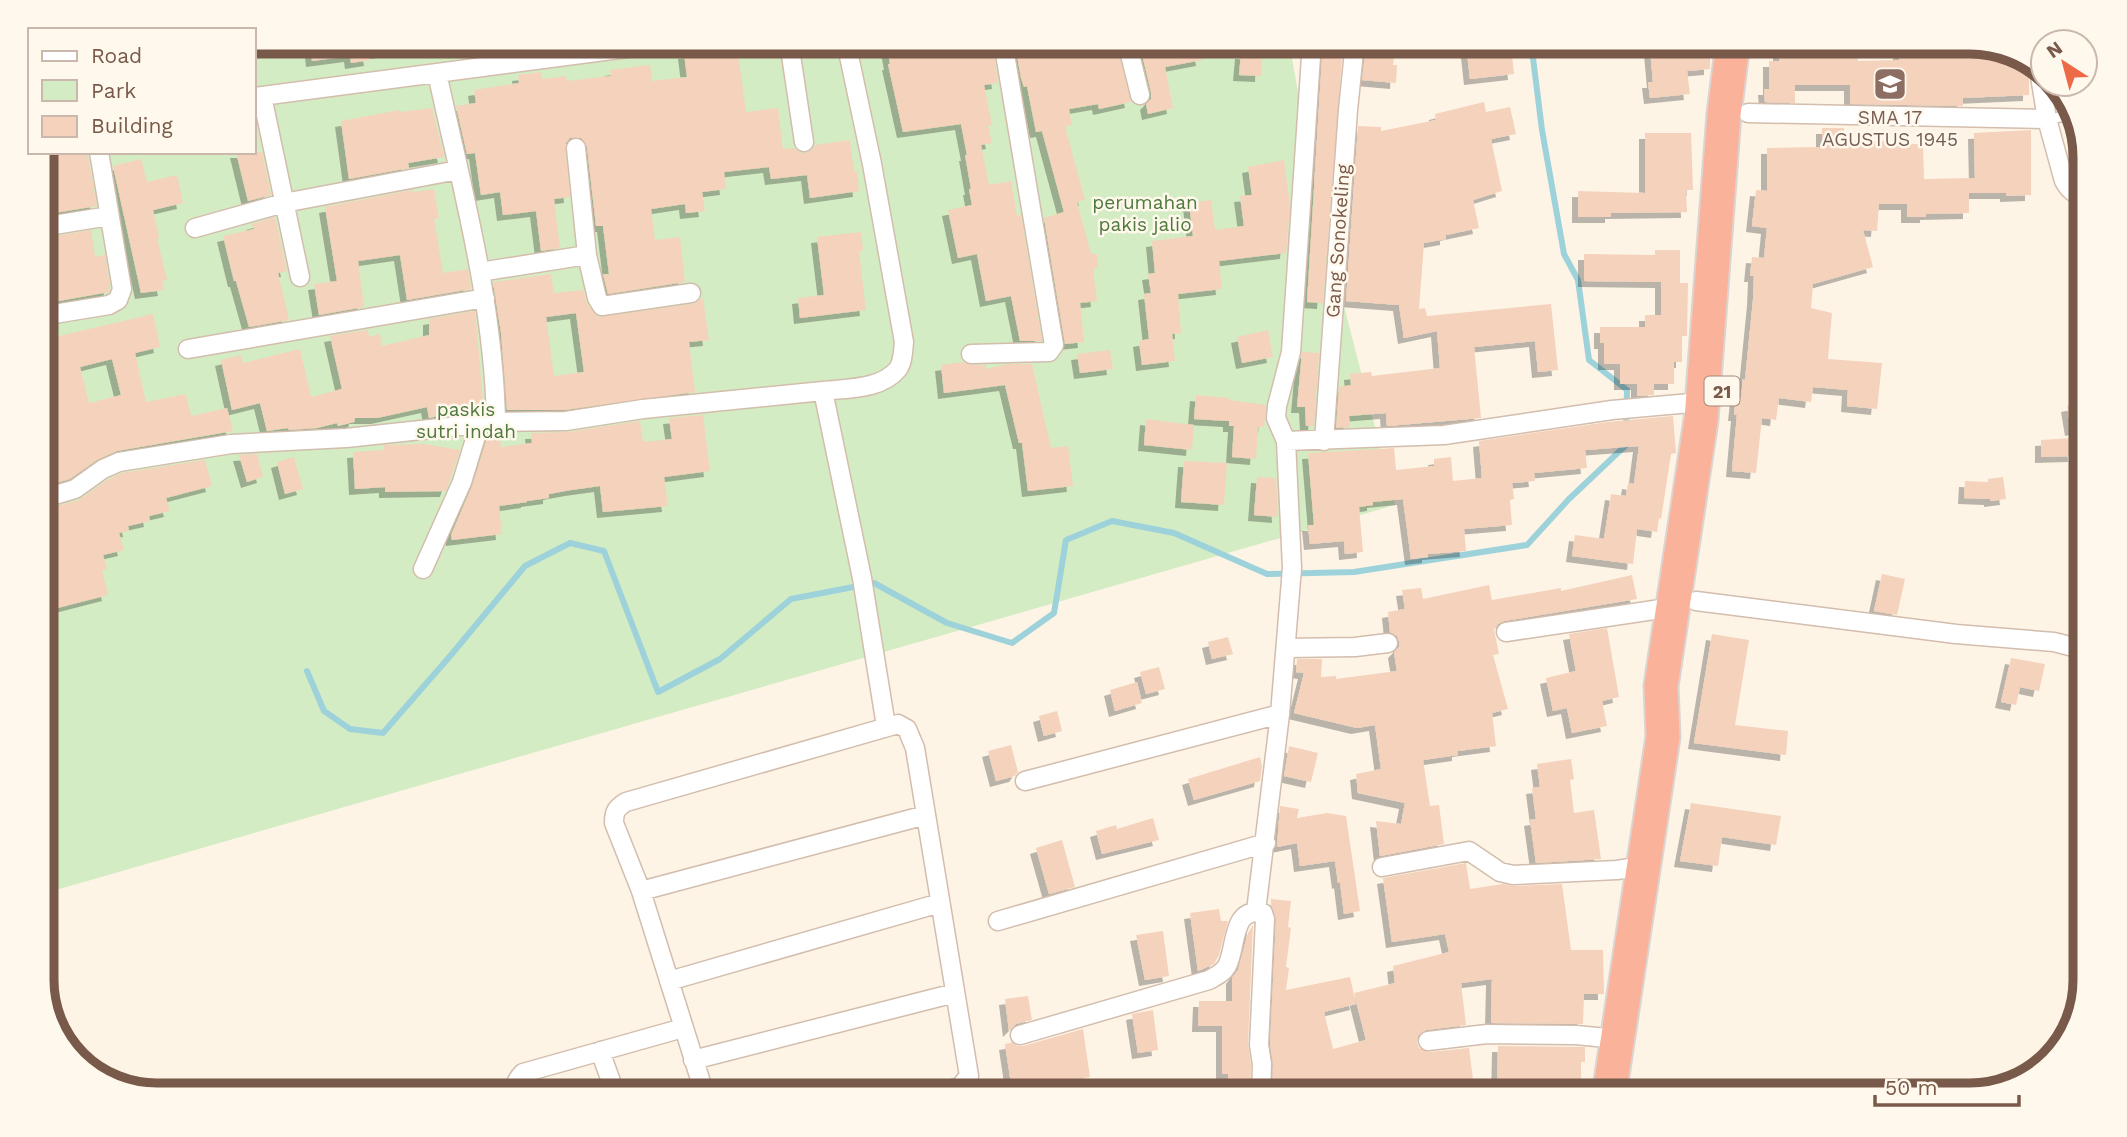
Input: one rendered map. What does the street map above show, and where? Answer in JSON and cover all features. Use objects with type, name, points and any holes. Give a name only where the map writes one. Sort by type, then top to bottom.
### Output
[{"type":"highway","name":"21","points":[[1685,604],[1724,114],[1732,54]]},
{"type":"highway","name":"21","points":[[1611,1083],[1663,737],[1661,686],[1685,604],[1720,407],[1754,54]]},
{"type":"street","points":[[300,277],[258,96],[437,73],[546,54]]},
{"type":"street","points":[[791,54],[804,142]]},
{"type":"street","points":[[54,495],[75,489],[103,469],[119,462],[231,444],[346,438],[488,423],[566,421],[643,409],[877,384],[899,368],[904,342],[872,164],[849,54]]},
{"type":"street","points":[[971,354],[1049,352],[1054,345],[1005,54]]},
{"type":"street","points":[[1130,54],[1140,95]]},
{"type":"street","points":[[1256,911],[1280,714],[1292,568],[1286,441],[1276,418],[1291,352],[1311,54]]},
{"type":"street","name":"Gang Sonokeling","points":[[1324,441],[1354,54]]},
{"type":"street","points":[[423,569],[488,423],[495,373],[480,272],[437,73]]},
{"type":"street","points":[[2044,98],[2064,181],[2073,192]]},
{"type":"street","points":[[1748,113],[2047,119]]},
{"type":"street","points":[[576,148],[587,255],[601,306],[691,293]]},
{"type":"street","points":[[54,314],[109,305],[118,300],[122,289],[99,154]]},
{"type":"street","points":[[195,228],[284,203],[458,170]]},
{"type":"street","points":[[54,225],[109,216]]},
{"type":"street","points":[[480,272],[587,255]]},
{"type":"street","points":[[188,349],[485,298]]},
{"type":"street","points":[[823,391],[862,578],[886,726]]},
{"type":"street","points":[[1286,441],[1444,435],[1612,410],[1702,402]]},
{"type":"street","points":[[1506,632],[1685,604],[2054,642],[2073,647]]},
{"type":"street","points":[[1286,648],[1355,647],[1388,643]]},
{"type":"street","points":[[1025,781],[1280,714]]},
{"type":"street","points":[[701,1083],[641,891],[614,823],[614,813],[626,802],[898,724],[907,729],[915,748],[969,1076],[963,1083]]},
{"type":"street","points":[[641,891],[926,815]]},
{"type":"street","points":[[998,921],[1266,843]]},
{"type":"street","points":[[1382,867],[1469,851],[1500,872],[1513,875],[1617,870],[1643,866]]},
{"type":"street","points":[[669,981],[940,903]]},
{"type":"street","points":[[1020,1035],[1209,980],[1227,966],[1243,917],[1250,912],[1263,912],[1265,919],[1259,1045],[1261,1083]]},
{"type":"street","points":[[694,1060],[955,993]]},
{"type":"street","points":[[516,1083],[523,1073],[683,1027]]},
{"type":"street","points":[[1428,1041],[1487,1034],[1576,1035],[1617,1040]]},
{"type":"street","points":[[600,1051],[611,1083]]},
{"type":"lane","points":[[2047,119],[2064,116]]},
{"type":"green space","name":"paskis sutri indah","points":[[256,54],[1291,54],[1319,208],[1395,505],[54,891],[54,154],[256,154]]},
{"type":"building","points":[[311,54],[369,54],[370,60],[351,63],[350,56],[312,61]]},
{"type":"building","points":[[684,54],[738,54],[746,112],[778,108],[783,149],[794,148],[805,153],[815,145],[850,140],[859,191],[810,198],[807,175],[771,179],[769,167],[724,172],[726,189],[702,192],[705,211],[686,213],[685,204],[651,209],[655,240],[680,237],[685,282],[608,294],[603,274],[609,274],[603,226],[596,226],[587,147],[581,138],[570,138],[565,144],[570,197],[554,199],[560,248],[541,251],[536,211],[503,215],[500,192],[481,195],[475,153],[467,154],[456,106],[476,103],[474,90],[519,83],[518,75],[541,72],[542,79],[566,76],[567,81],[611,76],[610,70],[650,65],[652,81],[687,77]]},
{"type":"building","points":[[888,54],[972,54],[973,57],[994,55],[998,83],[984,85],[992,125],[988,125],[992,143],[981,145],[989,185],[1011,181],[1017,216],[1021,215],[1042,341],[1020,341],[1011,296],[986,301],[977,254],[958,258],[948,210],[972,205],[961,124],[903,132]]},
{"type":"building","points":[[1017,54],[1119,54],[1131,102],[1099,109],[1098,104],[1069,109],[1072,125],[1065,126],[1085,200],[1077,202],[1091,254],[1097,254],[1098,268],[1093,269],[1097,301],[1080,303],[1084,342],[1065,344],[1044,218],[1064,212],[1042,131],[1036,132],[1027,86],[1024,87]]},
{"type":"building","points":[[1142,54],[1201,54],[1202,60],[1165,67],[1173,108],[1148,114],[1146,104],[1151,99]]},
{"type":"building","points":[[1241,54],[1262,54],[1261,76],[1239,75]]},
{"type":"building","points":[[1322,54],[1342,54],[1323,303],[1307,302]]},
{"type":"building","points":[[1365,54],[1394,54],[1396,83],[1362,80]]},
{"type":"building","points":[[1467,54],[1512,54],[1514,74],[1470,79]]},
{"type":"building","points":[[1650,54],[1710,54],[1710,69],[1687,71],[1690,94],[1650,98],[1648,82],[1653,82]]},
{"type":"building","points":[[1779,54],[1858,54],[1858,61],[1899,60],[1899,54],[1990,56],[2029,73],[2029,95],[1963,98],[1963,106],[1850,104],[1850,85],[1795,85],[1795,103],[1765,102],[1764,89],[1769,89],[1769,61],[1779,61]]},
{"type":"building","points":[[1484,102],[1486,112],[1510,107],[1516,134],[1491,139],[1502,191],[1473,200],[1479,228],[1424,243],[1419,309],[1425,308],[1427,316],[1551,304],[1558,370],[1538,372],[1535,341],[1474,347],[1481,418],[1387,426],[1386,413],[1349,416],[1350,427],[1336,428],[1339,387],[1351,385],[1350,374],[1371,372],[1372,376],[1440,368],[1437,331],[1404,338],[1399,305],[1346,301],[1358,126],[1381,127],[1381,131],[1436,120],[1435,114]]},
{"type":"building","points":[[432,108],[444,157],[408,163],[409,168],[349,179],[341,121],[400,110]]},
{"type":"building","points":[[1822,128],[1844,128],[1844,142],[1923,144],[1924,179],[1975,178],[1974,133],[2031,130],[2031,195],[1969,193],[1969,213],[1926,214],[1926,217],[1907,217],[1907,204],[1879,204],[1877,231],[1863,230],[1873,267],[1813,284],[1811,308],[1832,313],[1828,359],[1882,363],[1877,409],[1847,406],[1848,390],[1813,387],[1811,402],[1779,398],[1776,420],[1762,418],[1756,473],[1732,471],[1736,397],[1741,398],[1743,379],[1745,380],[1753,300],[1754,276],[1750,276],[1752,257],[1764,258],[1767,228],[1752,226],[1756,190],[1767,191],[1767,148],[1822,147]]},
{"type":"building","points":[[1645,133],[1691,133],[1693,190],[1686,190],[1687,212],[1611,213],[1611,217],[1578,217],[1578,191],[1645,193]]},
{"type":"building","points":[[262,152],[271,195],[248,201],[236,154]]},
{"type":"building","points":[[54,154],[87,154],[97,206],[54,213]]},
{"type":"building","points":[[141,159],[147,182],[177,175],[183,203],[153,210],[167,280],[162,281],[164,290],[141,293],[113,166]]},
{"type":"building","points":[[1284,160],[1290,205],[1286,253],[1219,261],[1222,289],[1178,294],[1181,333],[1172,334],[1175,361],[1142,365],[1139,341],[1149,339],[1144,294],[1151,293],[1148,274],[1155,273],[1152,241],[1193,236],[1189,203],[1211,200],[1215,230],[1244,226],[1240,196],[1252,195],[1248,167]]},
{"type":"building","points":[[434,189],[439,218],[434,219],[443,273],[468,269],[471,289],[407,300],[400,255],[358,261],[364,307],[319,315],[314,284],[337,281],[325,207],[412,190]]},
{"type":"building","points":[[275,217],[287,271],[278,273],[289,320],[249,327],[223,236],[254,229],[252,224]]},
{"type":"building","points":[[91,230],[95,257],[105,255],[109,292],[54,302],[54,236]]},
{"type":"building","points":[[861,232],[863,251],[859,251],[866,310],[800,318],[798,298],[824,295],[817,237]]},
{"type":"building","points":[[1655,250],[1680,250],[1680,283],[1688,283],[1687,336],[1682,336],[1682,362],[1674,362],[1674,384],[1654,384],[1654,395],[1637,396],[1637,384],[1620,384],[1620,364],[1604,364],[1604,343],[1600,343],[1600,327],[1645,327],[1645,315],[1661,315],[1661,282],[1584,281],[1584,254],[1655,255]]},
{"type":"building","points":[[551,274],[554,293],[583,290],[587,304],[598,317],[693,304],[703,298],[709,340],[689,342],[695,392],[565,410],[507,410],[501,333],[493,282]],"holes":[[[576,313],[584,372],[554,376],[546,317]]]},
{"type":"building","points":[[475,311],[484,412],[460,414],[460,411],[429,418],[427,407],[377,418],[355,418],[354,422],[338,426],[337,423],[317,428],[267,431],[260,403],[232,410],[221,360],[241,355],[243,363],[300,349],[311,397],[342,389],[330,336],[368,330],[369,337],[380,334],[382,346],[429,335],[429,319]]},
{"type":"building","points":[[153,314],[160,347],[135,353],[146,402],[186,394],[191,416],[227,408],[233,431],[117,451],[97,460],[70,479],[54,484],[54,337]],"holes":[[[112,359],[121,395],[89,403],[80,367]]]},
{"type":"building","points":[[1268,330],[1273,357],[1242,363],[1237,337]]},
{"type":"building","points":[[1110,350],[1113,369],[1080,373],[1077,354]]},
{"type":"building","points":[[1302,352],[1319,353],[1314,426],[1306,426],[1305,407],[1297,407]]},
{"type":"building","points":[[964,362],[986,365],[986,369],[1008,364],[1032,364],[1051,448],[1068,446],[1073,486],[1028,491],[1022,443],[1019,443],[1005,385],[944,393],[941,365]]},
{"type":"building","points":[[1196,395],[1266,405],[1264,427],[1258,427],[1256,459],[1232,457],[1234,426],[1229,426],[1229,421],[1194,419]]},
{"type":"building","points":[[2073,405],[2071,430],[2067,406]]},
{"type":"building","points":[[703,415],[710,471],[664,477],[668,506],[603,512],[600,486],[571,490],[549,494],[549,498],[499,506],[502,534],[452,540],[451,535],[472,486],[488,434],[499,433],[501,447],[532,443],[531,433],[568,432],[640,421],[643,442],[672,439],[669,418]]},
{"type":"building","points":[[1673,416],[1676,453],[1671,454],[1661,519],[1659,518],[1657,532],[1637,529],[1633,564],[1572,556],[1575,535],[1604,539],[1611,494],[1626,496],[1628,483],[1634,484],[1639,446],[1585,450],[1587,468],[1534,473],[1535,481],[1512,483],[1512,525],[1464,529],[1466,551],[1428,554],[1428,557],[1411,559],[1403,499],[1373,502],[1373,505],[1359,507],[1363,552],[1345,554],[1344,541],[1310,544],[1308,525],[1314,525],[1308,453],[1394,448],[1396,470],[1434,466],[1434,459],[1451,457],[1453,481],[1482,478],[1479,441],[1608,422]]},
{"type":"building","points":[[1146,419],[1194,425],[1192,450],[1144,445]]},
{"type":"building","points":[[2073,438],[2073,456],[2041,457],[2041,440]]},
{"type":"building","points":[[424,444],[460,450],[446,491],[385,492],[385,487],[355,489],[353,452],[384,450],[384,445]]},
{"type":"building","points":[[257,454],[263,477],[247,482],[239,455]]},
{"type":"building","points":[[294,457],[303,489],[285,494],[277,462]]},
{"type":"building","points":[[205,460],[212,486],[166,498],[170,511],[149,516],[150,521],[128,526],[129,531],[119,533],[124,550],[103,555],[107,569],[102,570],[108,595],[54,609],[54,507],[79,500],[122,473]]},
{"type":"building","points":[[1184,461],[1227,463],[1224,505],[1181,502]]},
{"type":"building","points":[[1257,477],[1276,478],[1278,517],[1254,515]]},
{"type":"building","points":[[2003,477],[2006,499],[1990,501],[1964,498],[1965,481],[1988,482],[1988,479]]},
{"type":"building","points":[[1882,574],[1905,579],[1897,615],[1874,611]]},
{"type":"building","points":[[1632,575],[1637,599],[1498,624],[1494,630],[1499,654],[1493,655],[1508,709],[1492,713],[1496,746],[1458,751],[1458,755],[1423,760],[1430,806],[1439,805],[1444,844],[1380,856],[1376,821],[1401,824],[1405,803],[1358,793],[1356,774],[1381,769],[1375,725],[1357,728],[1294,713],[1304,673],[1296,672],[1297,659],[1322,659],[1321,677],[1336,676],[1336,679],[1397,671],[1394,652],[1399,647],[1399,641],[1397,636],[1390,632],[1388,612],[1405,609],[1402,590],[1421,588],[1423,599],[1489,585],[1492,600],[1561,588],[1561,591]]},
{"type":"building","points":[[1607,628],[1619,697],[1602,701],[1607,726],[1572,733],[1567,708],[1553,711],[1546,678],[1576,671],[1569,634]]},
{"type":"building","points":[[1712,634],[1749,640],[1735,725],[1788,731],[1786,755],[1694,743]]},
{"type":"building","points":[[1228,637],[1233,654],[1212,659],[1208,642]]},
{"type":"building","points":[[2011,658],[2045,664],[2039,691],[2020,687],[2016,705],[2001,702]]},
{"type":"building","points":[[1159,667],[1165,689],[1146,694],[1140,672]]},
{"type":"building","points":[[1137,682],[1142,703],[1115,711],[1110,690]]},
{"type":"building","points":[[1057,711],[1062,731],[1044,736],[1039,716]]},
{"type":"building","points":[[1011,745],[1018,772],[1015,776],[996,781],[988,751]]},
{"type":"building","points":[[1289,746],[1318,753],[1311,782],[1284,776]]},
{"type":"building","points":[[1260,757],[1260,781],[1194,800],[1188,779]]},
{"type":"building","points":[[1571,759],[1574,779],[1570,780],[1574,813],[1594,810],[1601,859],[1536,863],[1530,820],[1536,819],[1532,788],[1540,787],[1537,764]]},
{"type":"building","points":[[1691,803],[1781,816],[1776,845],[1722,837],[1718,866],[1680,861]]},
{"type":"building","points":[[1280,806],[1299,809],[1297,818],[1327,813],[1346,816],[1360,911],[1344,914],[1335,861],[1300,866],[1297,843],[1277,847]]},
{"type":"building","points":[[1153,818],[1159,840],[1102,854],[1096,831],[1116,825],[1117,829]]},
{"type":"building","points":[[1062,840],[1075,887],[1049,894],[1036,848]]},
{"type":"building","points":[[1466,863],[1470,889],[1503,884],[1562,884],[1571,950],[1603,950],[1604,994],[1584,994],[1583,1024],[1491,1023],[1492,979],[1461,983],[1466,1025],[1426,1030],[1418,1036],[1417,1043],[1419,1048],[1429,1052],[1469,1048],[1473,1083],[1272,1083],[1270,1044],[1276,920],[1271,899],[1291,901],[1286,990],[1350,977],[1356,1004],[1324,1012],[1333,1049],[1366,1040],[1354,993],[1395,983],[1393,966],[1449,952],[1445,934],[1392,942],[1383,878]]},
{"type":"building","points":[[1219,909],[1221,921],[1228,921],[1219,955],[1214,964],[1198,971],[1190,913]]},
{"type":"building","points":[[1253,925],[1248,1044],[1250,1083],[1228,1083],[1228,1074],[1222,1074],[1222,1026],[1198,1026],[1199,1001],[1232,1001],[1232,978],[1238,970],[1248,933]]},
{"type":"building","points":[[1163,931],[1169,976],[1145,980],[1136,935]]},
{"type":"building","points":[[1028,996],[1032,1020],[1016,1024],[1009,1031],[1005,999]]},
{"type":"building","points":[[1153,1010],[1158,1050],[1138,1053],[1132,1014]]},
{"type":"building","points":[[1083,1029],[1090,1077],[1054,1083],[1011,1083],[1005,1044],[1011,1041],[1017,1046]]},
{"type":"building","points":[[1498,1046],[1585,1047],[1585,1062],[1581,1062],[1581,1080],[1572,1080],[1572,1083],[1497,1083]]},
{"type":"waterway","points":[[1532,54],[1542,130],[1564,254],[1578,280],[1589,360],[1627,390],[1626,429]]},
{"type":"waterway","points":[[307,671],[324,711],[350,729],[383,733],[525,566],[570,543],[604,551],[658,692],[720,659],[791,599],[874,583],[947,623],[1012,643],[1054,613],[1066,540],[1112,521],[1174,533],[1267,574],[1354,572],[1527,545],[1569,499],[1625,446],[1625,439]]},
{"type":"place","name":"SMA 17 AGUSTUS 1945","points":[[1890,84]]},
{"type":"park label","name":"perumahan pakis jalio","points":[[1145,213]]}]
